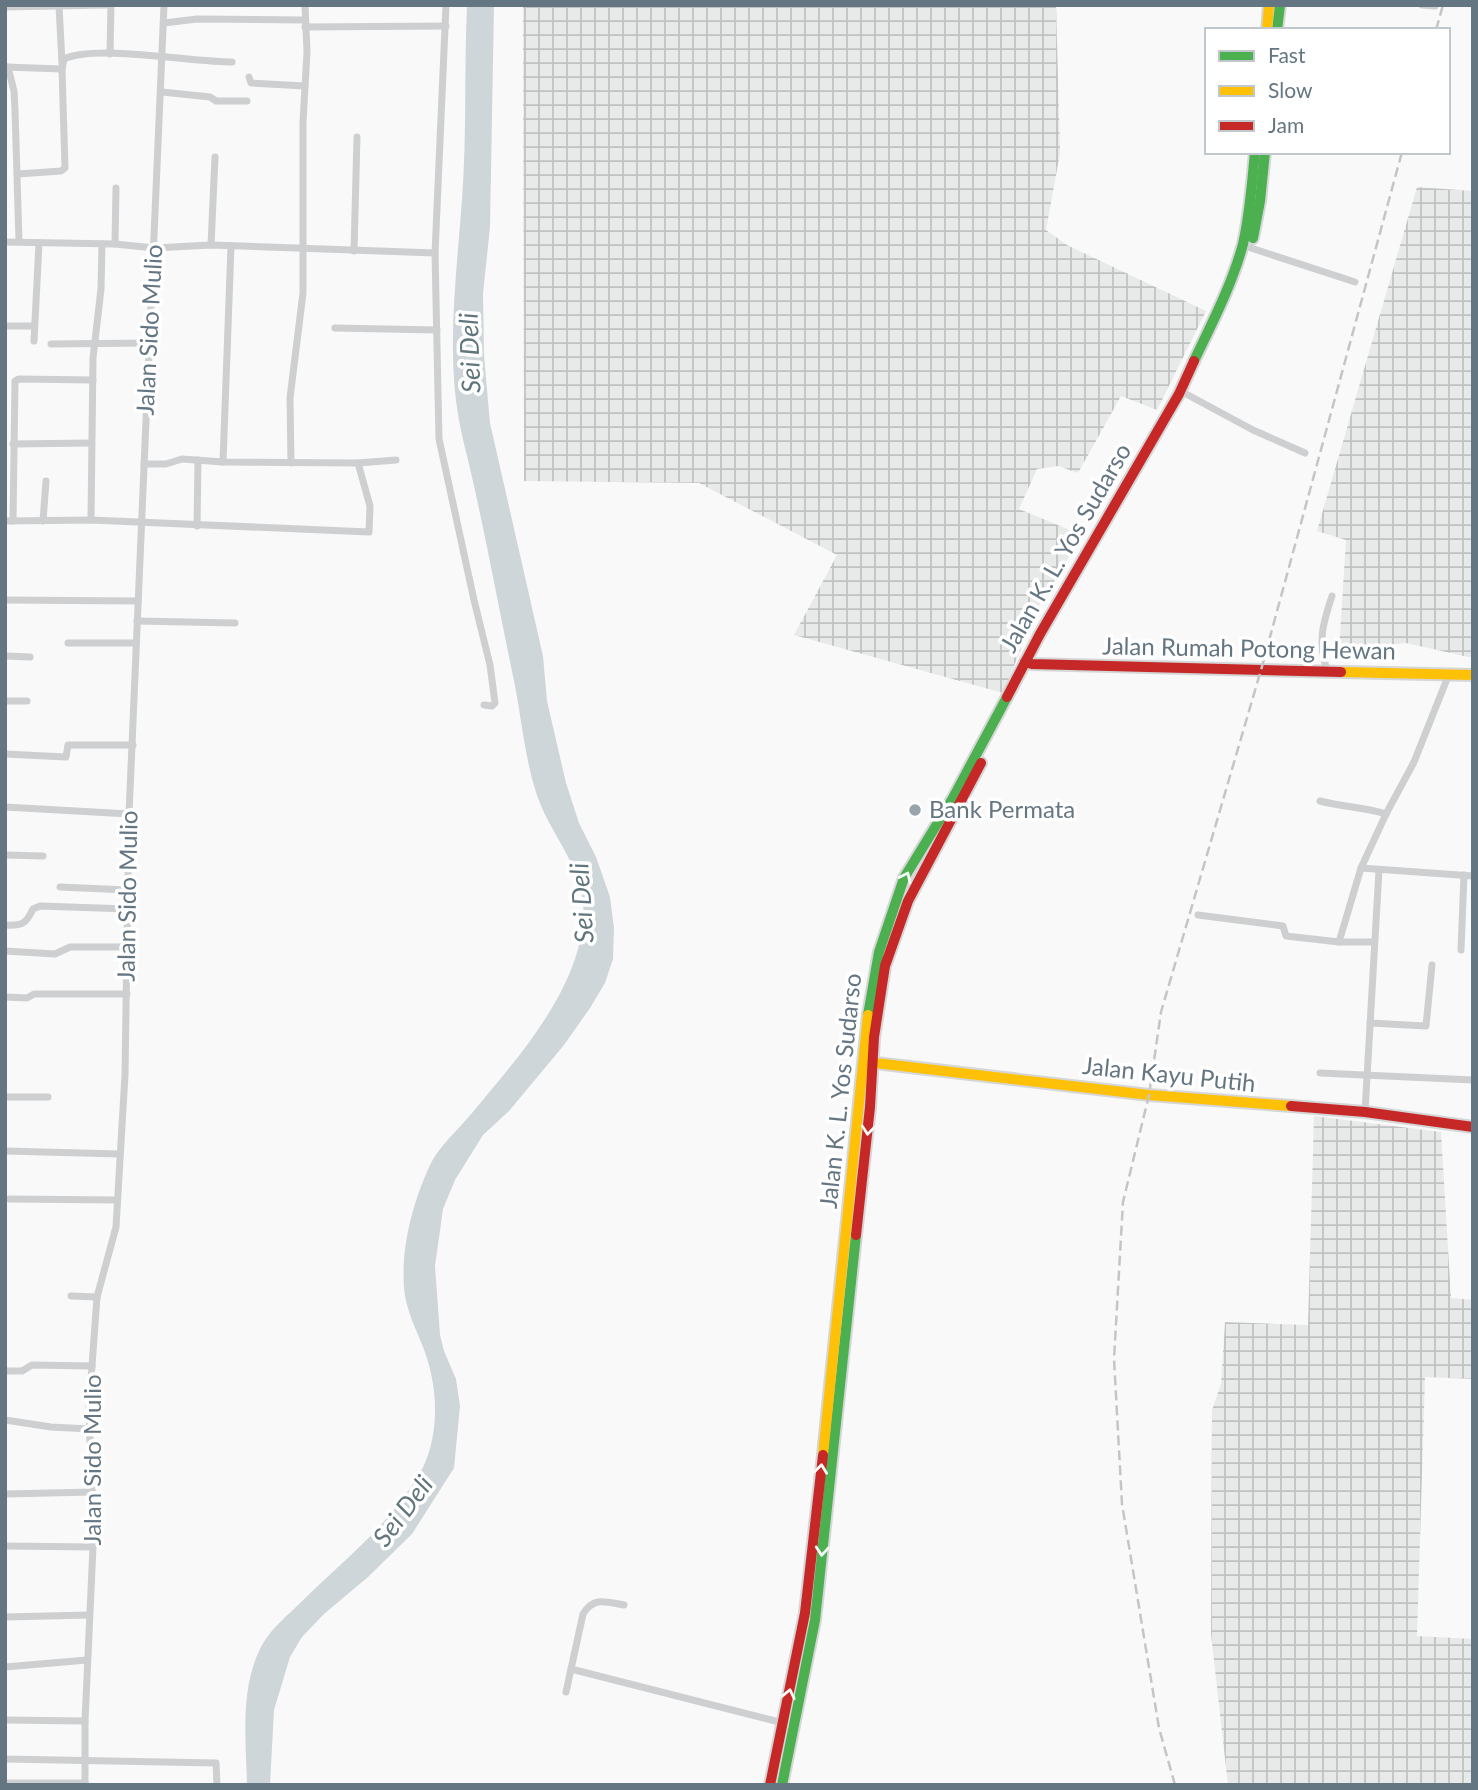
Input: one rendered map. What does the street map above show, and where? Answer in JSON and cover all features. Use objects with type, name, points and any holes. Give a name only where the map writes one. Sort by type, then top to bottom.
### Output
[{"type":"main road","points":[[1267,28],[1269,5]]},
{"type":"main road","points":[[1277,28],[1280,5]]},
{"type":"main road","name":"Jalan K. L. Yos Sudarso","points":[[770,1785],[800,1644],[807,1592],[867,1061],[884,975],[898,923],[915,885],[961,803],[1028,663],[1179,394],[1208,333],[1231,281],[1243,244],[1250,208],[1255,154]]},
{"type":"main road","name":"Jalan K. L. Yos Sudarso","points":[[1028,663],[1188,395],[1251,248],[1265,154]]},
{"type":"main road","name":"Jalan Rumah Potong Hewan","points":[[1028,663],[1473,675]]},
{"type":"main road","name":"Jalan K. L. Yos Sudarso","points":[[782,1785],[815,1620],[870,1107],[867,1061]]},
{"type":"main road","name":"Jalan Kayu Putih","points":[[867,1061],[1161,1096],[1364,1112],[1473,1127]]},
{"type":"street","points":[[5,7],[108,5],[110,54]]},
{"type":"street","name":"Jalan Sido Mulio","points":[[85,1784],[87,1660],[93,1547],[89,1429],[97,1297],[116,1227],[120,1154],[127,994],[129,814],[164,57],[164,5]]},
{"type":"street","points":[[291,463],[290,398],[303,293],[305,5]]},
{"type":"street","points":[[446,5],[435,253],[439,439],[490,665],[495,703],[492,706],[484,705]]},
{"type":"street","points":[[1422,5],[1435,6]]},
{"type":"street","points":[[18,174],[61,171],[65,168],[59,6]]},
{"type":"street","points":[[164,23],[197,19],[446,26]]},
{"type":"street","points":[[19,242],[14,91],[6,67],[62,66],[71,56],[110,54],[232,62]]},
{"type":"street","points":[[249,77],[251,83],[305,86]]},
{"type":"street","points":[[162,92],[210,97],[216,101],[247,101]]},
{"type":"street","points":[[5,109],[15,110]]},
{"type":"street","points":[[354,251],[357,137]]},
{"type":"street","points":[[211,245],[215,157]]},
{"type":"street","points":[[114,244],[116,188]]},
{"type":"street","points":[[5,242],[114,244],[154,248],[211,245],[435,253]]},
{"type":"street","points":[[34,341],[39,243]]},
{"type":"street","points":[[91,520],[94,344],[101,289],[102,244]]},
{"type":"street","points":[[223,462],[232,246]]},
{"type":"street","points":[[1251,248],[1355,282]]},
{"type":"street","points":[[5,326],[34,326]]},
{"type":"street","points":[[335,328],[437,330]]},
{"type":"street","points":[[51,345],[149,343]]},
{"type":"street","points":[[93,380],[19,379],[15,382],[9,521],[91,520],[369,532],[370,506],[358,463]]},
{"type":"street","points":[[1188,395],[1305,453]]},
{"type":"street","points":[[13,444],[91,443]]},
{"type":"street","points":[[144,464],[166,464],[177,459],[291,463],[396,460]]},
{"type":"street","points":[[197,526],[198,460]]},
{"type":"street","points":[[43,521],[46,481]]},
{"type":"street","points":[[1327,671],[1321,653],[1321,628],[1332,596]]},
{"type":"street","points":[[5,600],[138,601]]},
{"type":"street","points":[[137,621],[234,623]]},
{"type":"street","points":[[68,643],[136,643]]},
{"type":"street","points":[[5,656],[30,657]]},
{"type":"street","points":[[1339,942],[1362,868],[1414,762],[1449,674]]},
{"type":"street","points":[[5,701],[27,701]]},
{"type":"street","points":[[5,754],[66,757],[68,745],[133,745]]},
{"type":"street","points":[[1320,801],[1334,805],[1365,807],[1387,814]]},
{"type":"street","points":[[5,807],[129,814]]},
{"type":"street","points":[[5,855],[43,856]]},
{"type":"street","points":[[1362,868],[1473,876]]},
{"type":"street","points":[[1364,1112],[1379,870]]},
{"type":"street","points":[[1461,950],[1464,876]]},
{"type":"street","points":[[60,887],[128,890]]},
{"type":"street","points":[[5,925],[22,925],[27,922],[33,909],[40,906],[128,909]]},
{"type":"street","points":[[1198,915],[1278,925],[1285,927],[1286,936],[1339,942],[1374,942]]},
{"type":"street","points":[[5,951],[55,954],[70,947],[128,947]]},
{"type":"street","points":[[1370,1023],[1426,1026],[1432,965]]},
{"type":"street","points":[[5,997],[27,998],[34,994],[127,994]]},
{"type":"street","points":[[1320,1073],[1473,1080]]},
{"type":"street","points":[[5,1097],[48,1097]]},
{"type":"street","points":[[5,1151],[120,1154]]},
{"type":"street","points":[[9,1199],[117,1200]]},
{"type":"street","points":[[71,1296],[97,1297]]},
{"type":"street","points":[[5,1371],[22,1371],[32,1365],[92,1366]]},
{"type":"street","points":[[5,1420],[89,1429]]},
{"type":"street","points":[[5,1494],[93,1492]]},
{"type":"street","points":[[5,1546],[93,1547]]},
{"type":"street","points":[[566,1692],[586,1608],[591,1603],[603,1601],[624,1605]]},
{"type":"street","points":[[5,1617],[89,1615]]},
{"type":"street","points":[[5,1667],[87,1660]]},
{"type":"street","points":[[572,1669],[783,1723]]},
{"type":"street","points":[[5,1720],[85,1721]]},
{"type":"street","points":[[5,1759],[216,1763],[217,1785]]},
{"type":"street","points":[[5,1783],[85,1784]]},
{"type":"shaded area","points":[[523,5],[1056,5],[1060,153],[1046,230],[1067,245],[1206,311],[1157,410],[1121,396],[1078,473],[1058,466],[1037,469],[1019,509],[1082,535],[1038,608],[1003,693],[794,635],[837,555],[699,483],[524,481]]},
{"type":"shaded area","points":[[1417,187],[1473,191],[1473,658],[1406,643],[1339,650],[1346,540],[1317,531]]},
{"type":"shaded area","points":[[1314,1116],[1441,1132],[1451,1298],[1473,1300],[1473,1379],[1425,1377],[1417,1636],[1473,1639],[1473,1785],[1228,1785],[1211,1634],[1212,1410],[1221,1384],[1225,1322],[1308,1325]]},
{"type":"water","name":"Sei Deli","points":[[467,5],[494,5],[490,227],[483,294],[484,356],[490,423],[543,656],[547,701],[566,783],[579,823],[596,857],[610,897],[614,928],[613,959],[605,983],[564,1045],[509,1111],[483,1135],[455,1180],[443,1209],[435,1266],[440,1335],[456,1379],[460,1406],[454,1468],[412,1534],[302,1637],[290,1657],[274,1710],[270,1785],[247,1785],[247,1700],[253,1667],[262,1644],[280,1622],[391,1513],[418,1477],[428,1455],[435,1413],[433,1384],[426,1355],[410,1315],[404,1287],[406,1240],[424,1179],[438,1151],[507,1071],[556,1001],[578,950],[583,924],[580,886],[541,806],[531,775],[455,393],[453,337],[464,175]]},
{"type":"railway","points":[[1437,28],[1443,5]]},
{"type":"railway","points":[[1175,1785],[1159,1728],[1122,1504],[1114,1359],[1123,1202],[1149,1095],[1161,1012],[1261,670],[1401,154]]},
{"type":"traffic: fast","points":[[1277,28],[1280,5]]},
{"type":"traffic: fast","points":[[1194,361],[1215,318],[1243,244],[1255,154]]},
{"type":"traffic: fast","points":[[1253,238],[1265,154]]},
{"type":"traffic: fast","points":[[868,1015],[879,952],[904,878],[953,798],[1007,697]]},
{"type":"traffic: fast","points":[[782,1785],[815,1620],[856,1235]]},
{"type":"traffic: slow","points":[[1267,28],[1269,5]]},
{"type":"traffic: slow","points":[[1341,672],[1473,675]]},
{"type":"traffic: slow","points":[[823,1455],[868,1015]]},
{"type":"traffic: slow","points":[[867,1062],[1149,1095],[1291,1106]]},
{"type":"traffic: jam","points":[[1007,697],[1040,634],[1179,394],[1194,361]]},
{"type":"traffic: jam","points":[[1025,662],[1341,672]]},
{"type":"traffic: jam","points":[[856,1235],[870,1107],[874,1037],[885,966],[908,901],[981,763]]},
{"type":"traffic: jam","points":[[1291,1106],[1365,1112],[1473,1127]]},
{"type":"traffic: jam","points":[[770,1785],[805,1613],[823,1455]]},
{"type":"place","name":"Bank Permata","points":[[915,810]]}]
